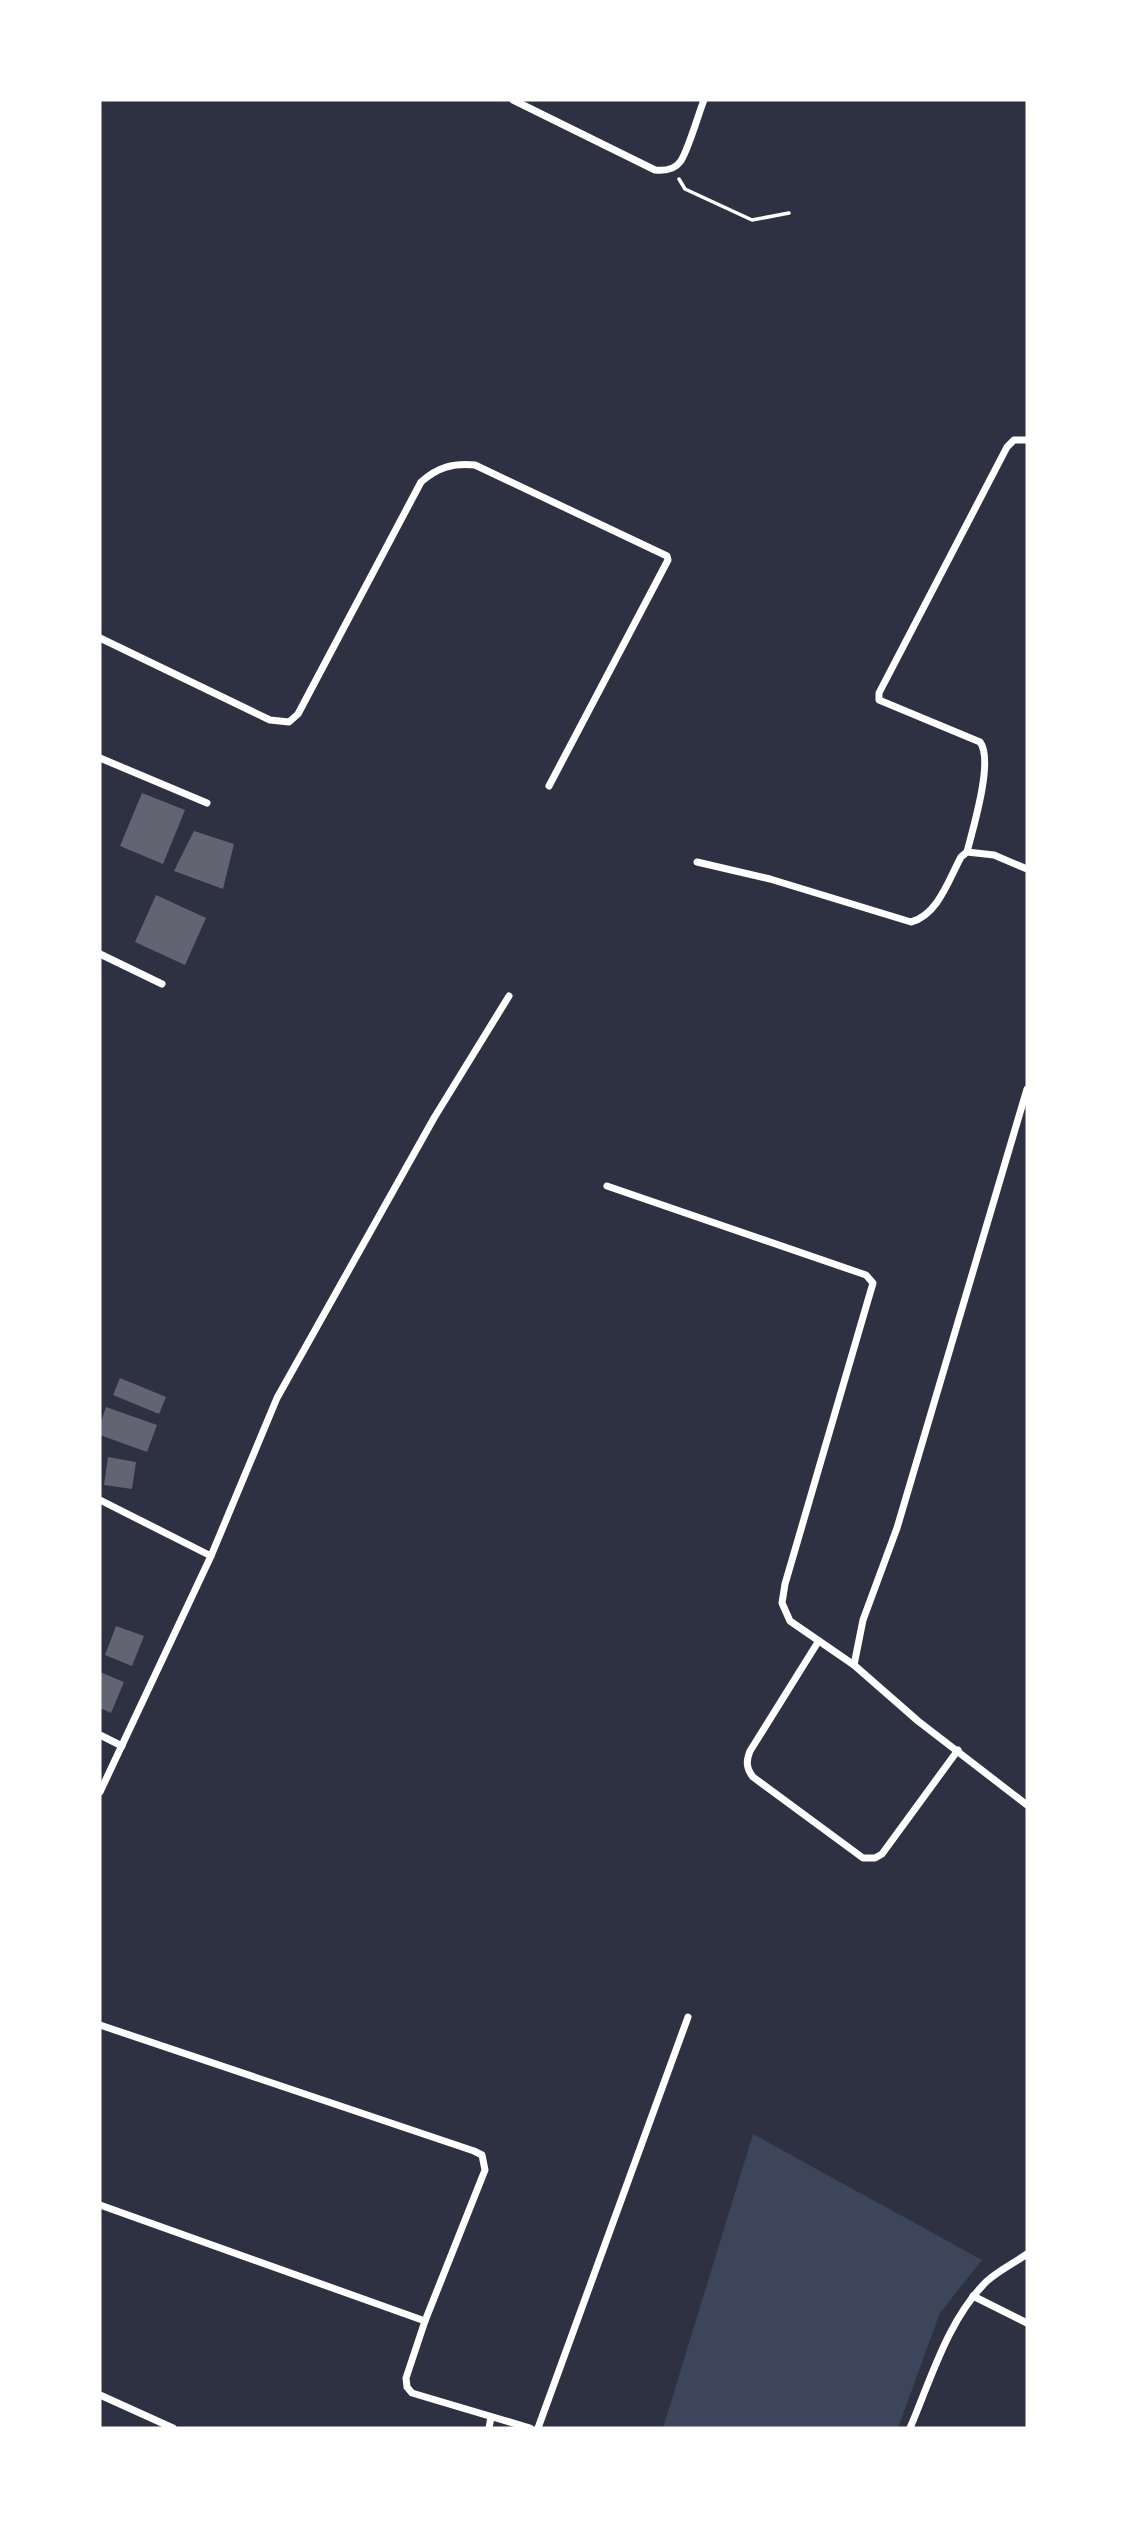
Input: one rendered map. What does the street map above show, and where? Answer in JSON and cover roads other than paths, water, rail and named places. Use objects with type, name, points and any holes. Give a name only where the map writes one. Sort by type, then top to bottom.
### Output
[{"type":"street","points":[[513,100],[655,170],[672,169],[681,162],[704,100]]},
{"type":"street","points":[[697,862],[770,880],[911,922],[920,920],[931,911],[961,857],[967,852],[984,774],[986,759],[983,746],[979,742],[885,704],[879,700],[878,693],[1007,447],[1014,440],[1027,440]]},
{"type":"street","points":[[100,638],[270,720],[289,722],[298,714],[421,482],[434,471],[449,465],[475,465],[667,556],[668,560],[549,786]]},
{"type":"street","points":[[100,758],[207,803]]},
{"type":"street","points":[[967,852],[994,855],[1027,869]]},
{"type":"street","points":[[100,954],[162,984]]},
{"type":"street","points":[[100,1792],[211,1556],[277,1398],[434,1118],[509,996]]},
{"type":"street","points":[[854,1665],[863,1620],[897,1528],[1027,1089]]},
{"type":"street","points":[[607,1186],[866,1275],[872,1280],[785,1584],[782,1604],[790,1621],[854,1665],[918,1721],[1027,1805]]},
{"type":"street","points":[[100,1500],[211,1556]]},
{"type":"street","points":[[818,1642],[750,1751],[747,1770],[753,1777],[863,1858],[875,1857],[882,1854],[958,1751]]},
{"type":"street","points":[[100,1735],[122,1746]]},
{"type":"street","points":[[538,2428],[688,2017]]},
{"type":"street","points":[[100,2025],[482,2155],[485,2170],[425,2321],[406,2378],[407,2387],[412,2393],[530,2428]]},
{"type":"street","points":[[100,2205],[425,2321]]},
{"type":"street","points":[[910,2428],[942,2353],[973,2296],[989,2279],[1027,2254]]},
{"type":"street","points":[[973,2296],[1027,2323]]},
{"type":"street","points":[[100,2395],[173,2428]]},
{"type":"street","points":[[489,2428],[492,2417]]}]
